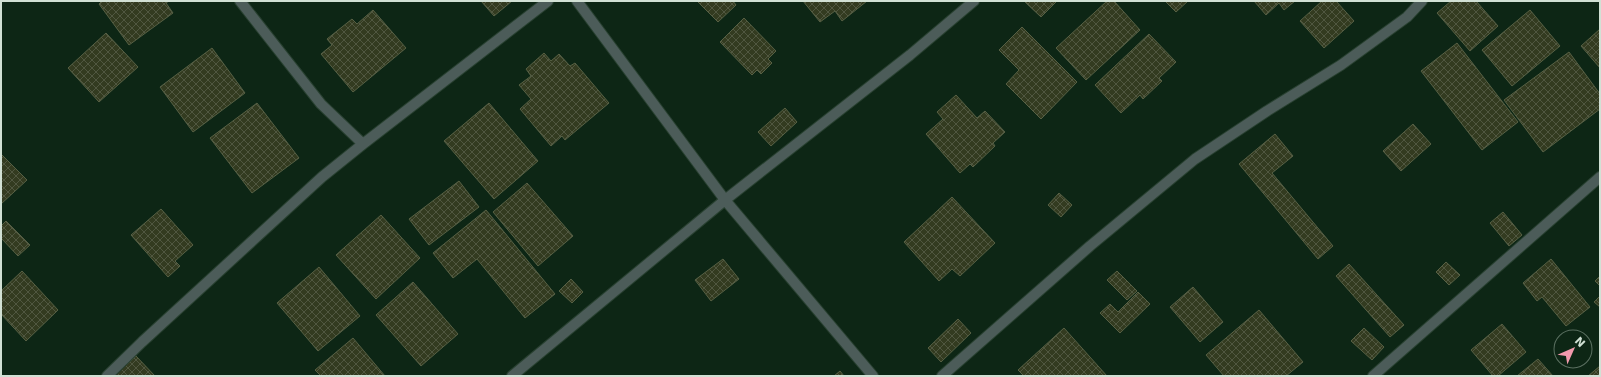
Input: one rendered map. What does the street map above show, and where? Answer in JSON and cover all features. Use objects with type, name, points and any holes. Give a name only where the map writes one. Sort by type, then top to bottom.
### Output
[{"type":"street","points":[[240,1],[320,104],[363,144]]},
{"type":"street","points":[[107,376],[322,177],[548,1]]},
{"type":"street","points":[[577,1],[725,200],[873,376]]},
{"type":"street","points":[[512,376],[725,200],[910,55],[974,1]]},
{"type":"street","points":[[942,376],[1090,246],[1194,159],[1341,64],[1407,17],[1422,1]]},
{"type":"street","points":[[1373,376],[1600,177]]},
{"type":"building","points":[[102,1],[169,1],[166,3],[173,13],[129,45],[99,4]]},
{"type":"building","points":[[481,1],[512,1],[494,16]]},
{"type":"building","points":[[697,1],[733,1],[736,5],[718,22]]},
{"type":"building","points":[[803,1],[867,1],[842,21],[835,11],[820,22]]},
{"type":"building","points":[[1024,1],[1057,1],[1041,17]]},
{"type":"building","points":[[1107,1],[1114,1],[1140,30],[1086,80],[1056,48]]},
{"type":"building","points":[[1165,1],[1188,1],[1176,12]]},
{"type":"building","points":[[1254,1],[1295,1],[1284,10],[1279,3],[1266,15]]},
{"type":"building","points":[[1322,1],[1336,1],[1354,21],[1324,48],[1300,21]]},
{"type":"building","points":[[1451,1],[1476,1],[1498,26],[1470,51],[1437,13]]},
{"type":"building","points":[[373,10],[406,48],[353,92],[321,54],[332,45],[327,39],[352,19],[357,24]]},
{"type":"building","points":[[1530,10],[1560,46],[1512,86],[1482,50]]},
{"type":"building","points":[[744,18],[776,51],[768,59],[772,63],[761,74],[757,70],[752,75],[720,42]]},
{"type":"building","points":[[1022,27],[1077,82],[1041,119],[1006,84],[1019,70],[999,50]]},
{"type":"building","points":[[1600,29],[1600,68],[1581,46]]},
{"type":"building","points":[[106,33],[138,67],[99,102],[68,68]]},
{"type":"building","points":[[1149,34],[1176,62],[1159,78],[1162,81],[1143,99],[1140,95],[1121,113],[1095,85]]},
{"type":"building","points":[[1457,43],[1518,122],[1482,150],[1421,71]]},
{"type":"building","points":[[212,48],[245,93],[193,132],[160,87]]},
{"type":"building","points":[[1569,52],[1600,94],[1600,109],[1543,152],[1504,100]]},
{"type":"building","points":[[544,53],[551,61],[559,54],[570,66],[575,63],[609,103],[565,140],[562,136],[551,146],[520,109],[531,99],[519,85],[531,76],[526,69]]},
{"type":"building","points":[[956,95],[977,118],[985,111],[1005,132],[993,143],[995,146],[973,167],[970,164],[960,173],[926,134],[943,119],[937,112]]},
{"type":"building","points":[[257,103],[299,158],[252,193],[210,138]]},
{"type":"building","points":[[489,103],[538,161],[494,199],[444,141]]},
{"type":"building","points":[[785,108],[797,122],[771,146],[758,132]]},
{"type":"building","points":[[1413,124],[1431,144],[1401,171],[1383,151]]},
{"type":"building","points":[[1275,134],[1293,156],[1272,173],[1333,246],[1318,259],[1239,164]]},
{"type":"building","points":[[1,154],[27,180],[1,204]]},
{"type":"building","points":[[459,181],[479,207],[429,245],[409,219]]},
{"type":"building","points":[[527,183],[573,236],[538,266],[493,212]]},
{"type":"building","points":[[1059,193],[1072,205],[1061,217],[1048,205]]},
{"type":"building","points":[[952,197],[995,243],[960,276],[952,269],[939,281],[904,242]]},
{"type":"building","points":[[161,209],[193,245],[175,261],[180,266],[168,277],[131,235]]},
{"type":"building","points":[[486,210],[555,294],[525,318],[477,259],[453,278],[433,253]]},
{"type":"building","points":[[1503,212],[1522,235],[1509,246],[1490,223]]},
{"type":"building","points":[[381,215],[420,258],[376,299],[336,255]]},
{"type":"building","points":[[6,221],[30,245],[18,256],[1,238],[1,226]]},
{"type":"building","points":[[723,259],[739,279],[711,301],[695,280]]},
{"type":"building","points":[[1551,259],[1590,307],[1566,326],[1542,297],[1537,301],[1523,283]]},
{"type":"building","points":[[1446,262],[1460,275],[1449,285],[1436,272]]},
{"type":"building","points":[[1349,264],[1404,325],[1390,337],[1336,276]]},
{"type":"building","points":[[319,267],[360,316],[318,351],[277,303]]},
{"type":"building","points":[[22,271],[58,310],[26,341],[1,314],[1,291]]},
{"type":"building","points":[[1117,271],[1137,291],[1127,300],[1107,280]]},
{"type":"building","points":[[1600,276],[1600,286],[1595,281]]},
{"type":"building","points":[[571,279],[583,292],[572,303],[559,291]]},
{"type":"building","points":[[413,282],[458,334],[421,366],[376,315]]},
{"type":"building","points":[[1193,287],[1223,322],[1200,342],[1170,307]]},
{"type":"building","points":[[1138,292],[1150,304],[1120,333],[1100,313],[1110,304],[1118,312]]},
{"type":"building","points":[[1600,296],[1600,307],[1594,302]]},
{"type":"building","points":[[1259,310],[1303,362],[1286,376],[1224,376],[1206,355]]},
{"type":"building","points":[[958,319],[971,333],[941,362],[928,348]]},
{"type":"building","points":[[1502,324],[1526,352],[1498,376],[1493,376],[1471,350]]},
{"type":"building","points":[[1064,328],[1107,376],[1024,376],[1018,370]]},
{"type":"building","points":[[1364,328],[1384,347],[1372,360],[1351,341]]},
{"type":"building","points":[[353,338],[385,376],[321,376],[315,370]]},
{"type":"building","points":[[136,356],[155,376],[114,376]]},
{"type":"building","points":[[1538,359],[1553,376],[1517,376]]},
{"type":"building","points":[[1600,366],[1600,376],[1588,376]]},
{"type":"building","points":[[840,371],[844,376],[834,376]]}]
